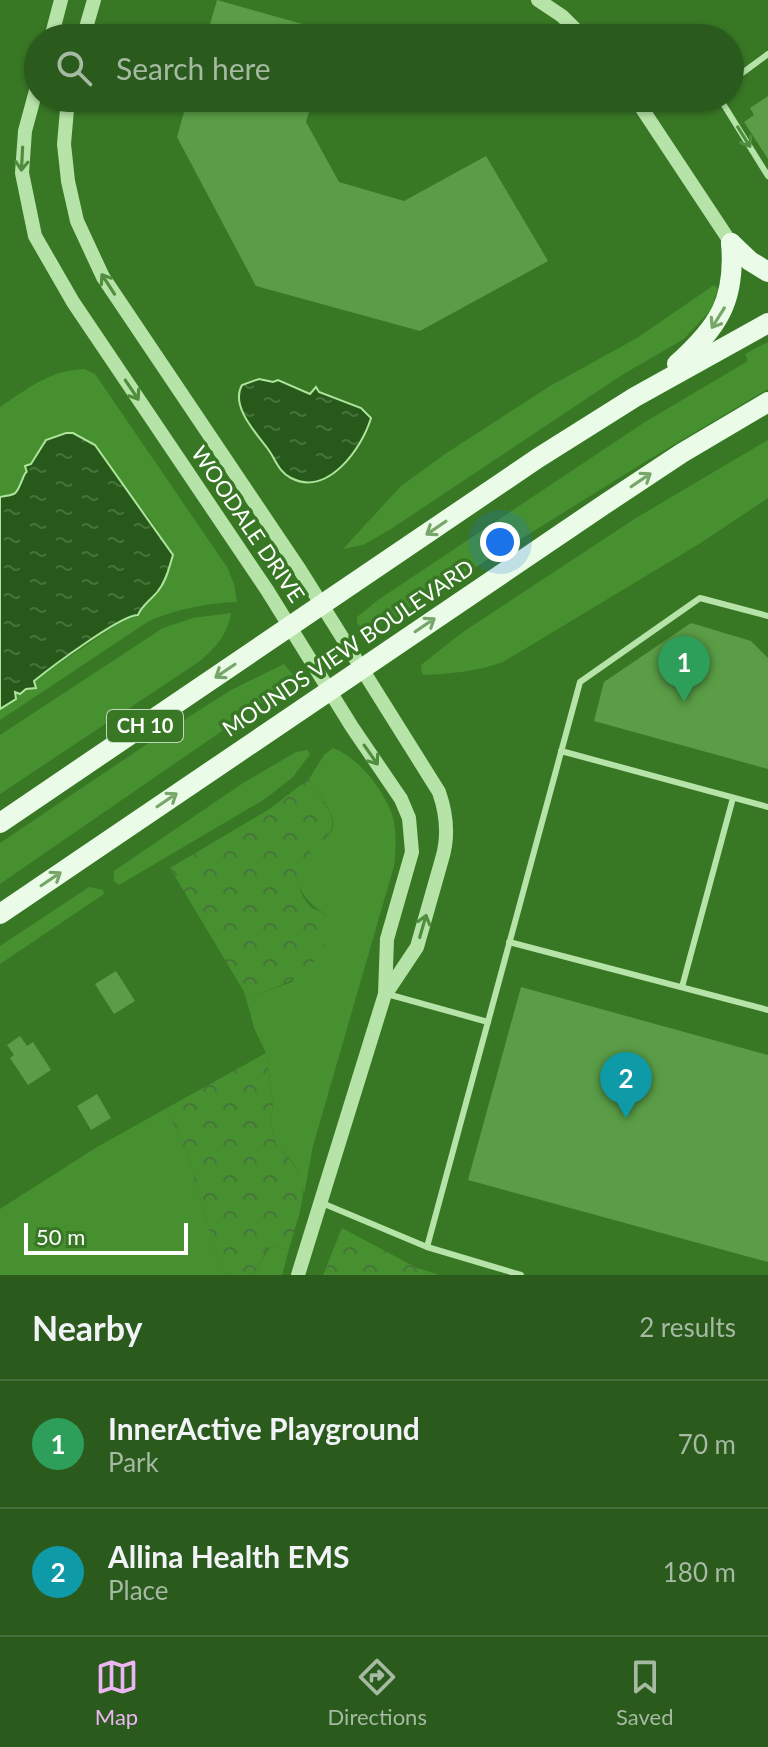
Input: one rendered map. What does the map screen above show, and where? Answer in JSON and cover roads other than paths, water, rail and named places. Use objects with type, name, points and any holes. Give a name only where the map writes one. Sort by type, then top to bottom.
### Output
[{"type":"main road","points":[[731,243],[750,261],[768,272]]},
{"type":"main road","points":[[635,397],[695,348],[718,320],[731,289],[731,243]]},
{"type":"main road","name":"CH 10","points":[[0,823],[538,458],[635,397],[768,323]]},
{"type":"main road","name":"MOUNDS VIEW BOULEVARD","points":[[0,914],[328,689],[682,453],[768,402]]},
{"type":"street","points":[[55,24],[61,0]]},
{"type":"street","points":[[87,24],[94,0]]},
{"type":"street","points":[[538,0],[570,24]]},
{"type":"street","name":"WOODALE DRIVE","points":[[30,112],[25,131],[22,173],[35,236],[73,302],[290,628],[401,799],[409,818],[412,852],[387,939],[385,994],[298,1275]]},
{"type":"street","name":"WOODALE DRIVE","points":[[67,112],[64,144],[68,181],[77,221],[103,277],[322,606],[439,792],[447,824],[446,845],[417,947],[385,994]]},
{"type":"street","points":[[644,112],[731,243]]},
{"type":"lane","points":[[744,72],[768,54]]},
{"type":"lane","points":[[728,112],[768,176]]},
{"type":"lane","points":[[427,1247],[580,682],[700,598],[768,616]]},
{"type":"lane","points":[[561,751],[768,807]]},
{"type":"lane","points":[[682,987],[733,798]]},
{"type":"lane","points":[[509,942],[768,1010]]},
{"type":"lane","points":[[385,994],[488,1022]]},
{"type":"lane","points":[[320,1202],[427,1247],[521,1275]]},
{"type":"water","points":[[259,379],[278,380],[310,394],[316,387],[319,392],[361,408],[371,418],[360,443],[342,466],[318,481],[305,482],[283,472],[251,427],[239,402],[242,385]]},
{"type":"water","points":[[73,433],[95,445],[173,555],[161,587],[138,615],[117,623],[86,643],[34,681],[36,688],[26,689],[20,694],[15,692],[16,699],[0,709],[0,497],[16,492],[27,472],[25,466],[31,464],[46,440]]},
{"type":"place","name":"InnerActive Playground","points":[[684,702]]},
{"type":"place","name":"Allina Health EMS","points":[[626,1118]]}]
